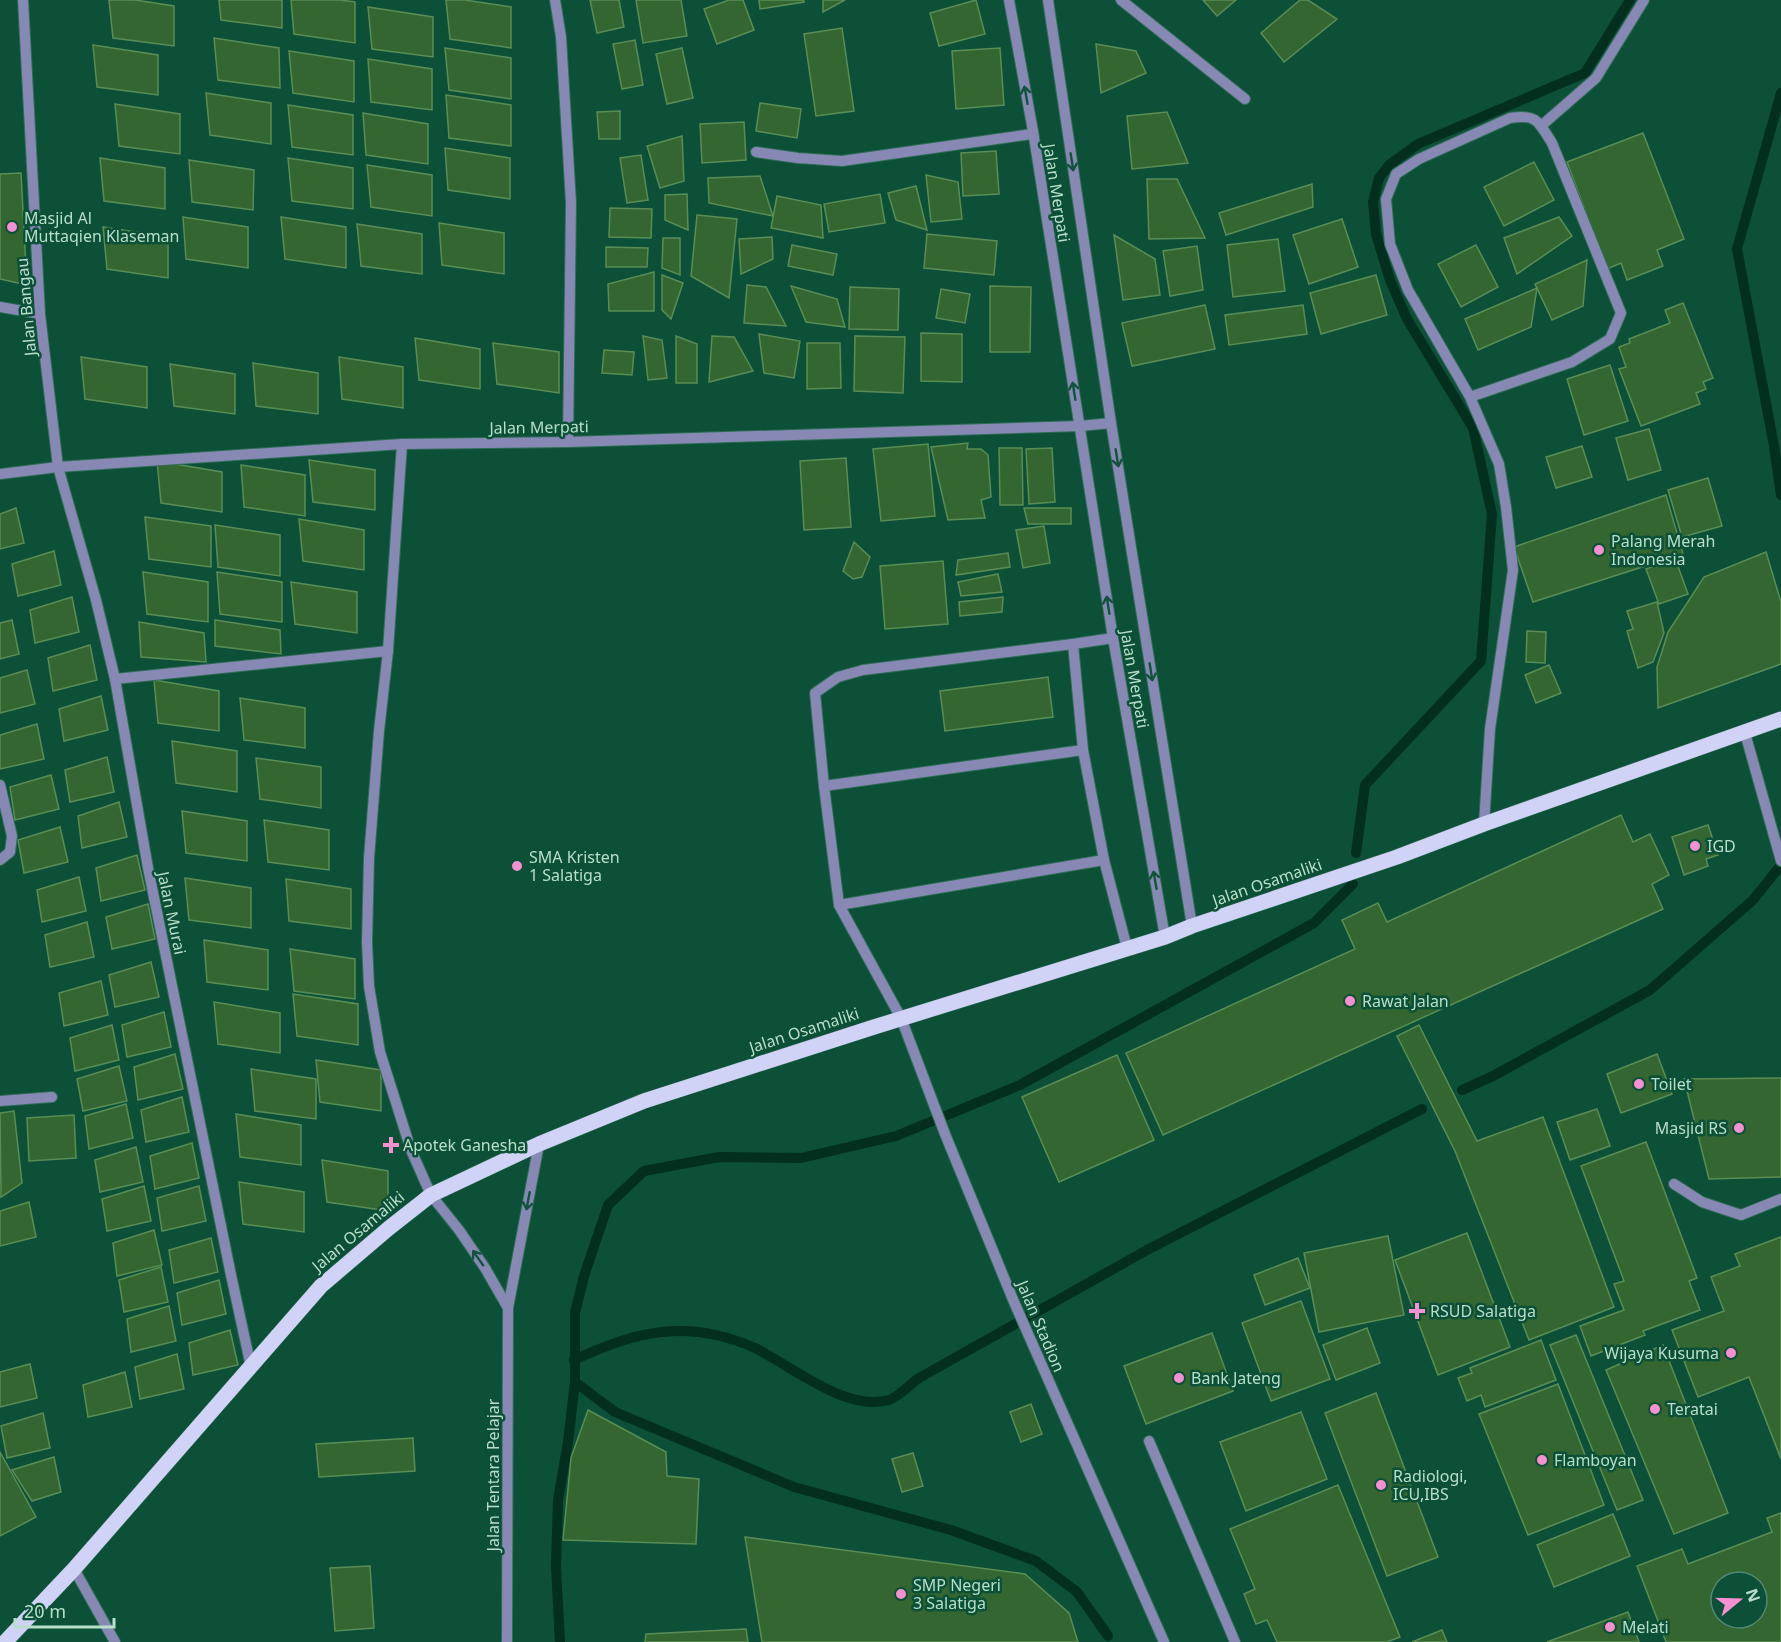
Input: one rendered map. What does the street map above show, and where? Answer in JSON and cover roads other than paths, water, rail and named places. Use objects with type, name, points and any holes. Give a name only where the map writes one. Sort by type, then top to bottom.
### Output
[{"type":"main road","name":"Jalan Osamaliki","points":[[5,1642],[74,1569],[321,1286],[388,1228],[431,1195],[539,1144],[644,1101],[901,1018],[1165,938],[1192,926],[1386,861],[1781,719]]},
{"type":"street","name":"Jalan Bangau","points":[[23,0],[40,314],[58,467]]},
{"type":"street","points":[[555,0],[561,37],[571,203],[568,442]]},
{"type":"street","name":"Jalan Merpati","points":[[1009,0],[1113,638],[1165,938]]},
{"type":"street","name":"Jalan Merpati","points":[[1048,0],[1111,423],[1192,926]]},
{"type":"street","points":[[1120,0],[1245,99]]},
{"type":"street","points":[[1541,126],[1596,78],[1644,0]]},
{"type":"street","points":[[1470,397],[1572,362],[1610,339],[1621,313],[1552,142],[1541,126],[1532,118],[1525,116],[1510,118],[1419,159],[1396,174],[1386,199],[1390,244],[1408,290],[1470,397],[1499,464],[1513,570],[1490,729],[1484,824]]},
{"type":"street","points":[[756,152],[842,161],[1032,134]]},
{"type":"street","points":[[0,307],[40,314]]},
{"type":"street","name":"Jalan Merpati","points":[[0,474],[58,467],[402,444],[568,442],[1080,426],[1111,423]]},
{"type":"street","points":[[402,444],[388,651],[369,858],[367,942],[369,986],[380,1052],[411,1150],[431,1195],[485,1268],[508,1308]]},
{"type":"street","name":"Jalan Murai","points":[[58,467],[96,600],[115,679],[148,868],[251,1367]]},
{"type":"street","points":[[1104,860],[839,905],[815,693],[838,677],[863,670],[1113,638]]},
{"type":"street","points":[[1073,644],[1083,750],[1104,860],[1127,948]]},
{"type":"street","points":[[115,679],[388,651]]},
{"type":"street","points":[[1744,733],[1781,861]]},
{"type":"street","points":[[824,786],[1083,750]]},
{"type":"street","points":[[0,785],[12,836],[10,852],[0,860]]},
{"type":"street","name":"Jalan Stadion","points":[[839,905],[901,1018],[945,1134],[1014,1302],[1164,1642]]},
{"type":"street","points":[[0,1101],[52,1096]]},
{"type":"street","name":"Jalan Tentara Pelajar","points":[[507,1642],[508,1308],[539,1144]]},
{"type":"street","points":[[1674,1184],[1702,1202],[1741,1215],[1781,1199]]},
{"type":"street","points":[[1149,1441],[1235,1642]]},
{"type":"street","points":[[74,1569],[115,1642]]},
{"type":"waterway","points":[[1356,853],[1365,785],[1481,661],[1492,514],[1473,428],[1407,319],[1390,280],[1376,234],[1373,202],[1379,178],[1389,165],[1418,144],[1585,73],[1630,0]]},
{"type":"waterway","points":[[1781,93],[1737,249],[1781,495]]},
{"type":"waterway","points":[[1462,1090],[1493,1076],[1650,990],[1753,900],[1781,865]]},
{"type":"waterway","points":[[1108,1636],[1077,1592],[1036,1561],[951,1530],[794,1487],[615,1412],[575,1382],[575,1313],[584,1276],[608,1205],[644,1171],[719,1157],[801,1158],[896,1136],[1020,1085],[1314,923],[1353,884]]},
{"type":"waterway","points":[[574,1360],[643,1335],[661,1332],[697,1332],[716,1335],[755,1348],[838,1394],[855,1400],[872,1402],[889,1400],[919,1378],[1147,1250],[1422,1109]]},
{"type":"waterway","points":[[560,1642],[556,1567],[558,1500],[575,1382]]},
{"type":"place","name":"Masjid Al Muttaqien Klaseman","points":[[12,227]]},
{"type":"place","name":"Palang Merah Indonesia","points":[[1599,550]]},
{"type":"place","name":"IGD","points":[[1695,846]]},
{"type":"place","name":"SMA Kristen 1 Salatiga","points":[[517,866]]},
{"type":"place","name":"Rawat Jalan","points":[[1350,1001]]},
{"type":"place","name":"Toilet","points":[[1639,1084]]},
{"type":"place","name":"Masjid RS","points":[[1739,1128]]},
{"type":"place","name":"Apotek Ganesha","points":[[391,1145]]},
{"type":"place","name":"RSUD Salatiga","points":[[1417,1311]]},
{"type":"place","name":"Wijaya Kusuma","points":[[1731,1353]]},
{"type":"place","name":"Bank Jateng","points":[[1179,1378]]},
{"type":"place","name":"Teratai","points":[[1655,1409]]},
{"type":"place","name":"Flamboyan","points":[[1542,1460]]},
{"type":"place","name":"Radiologi, ICU,IBS","points":[[1381,1485]]},
{"type":"place","name":"SMP Negeri 3 Salatiga","points":[[901,1594]]},
{"type":"place","name":"Melati","points":[[1610,1627]]}]
